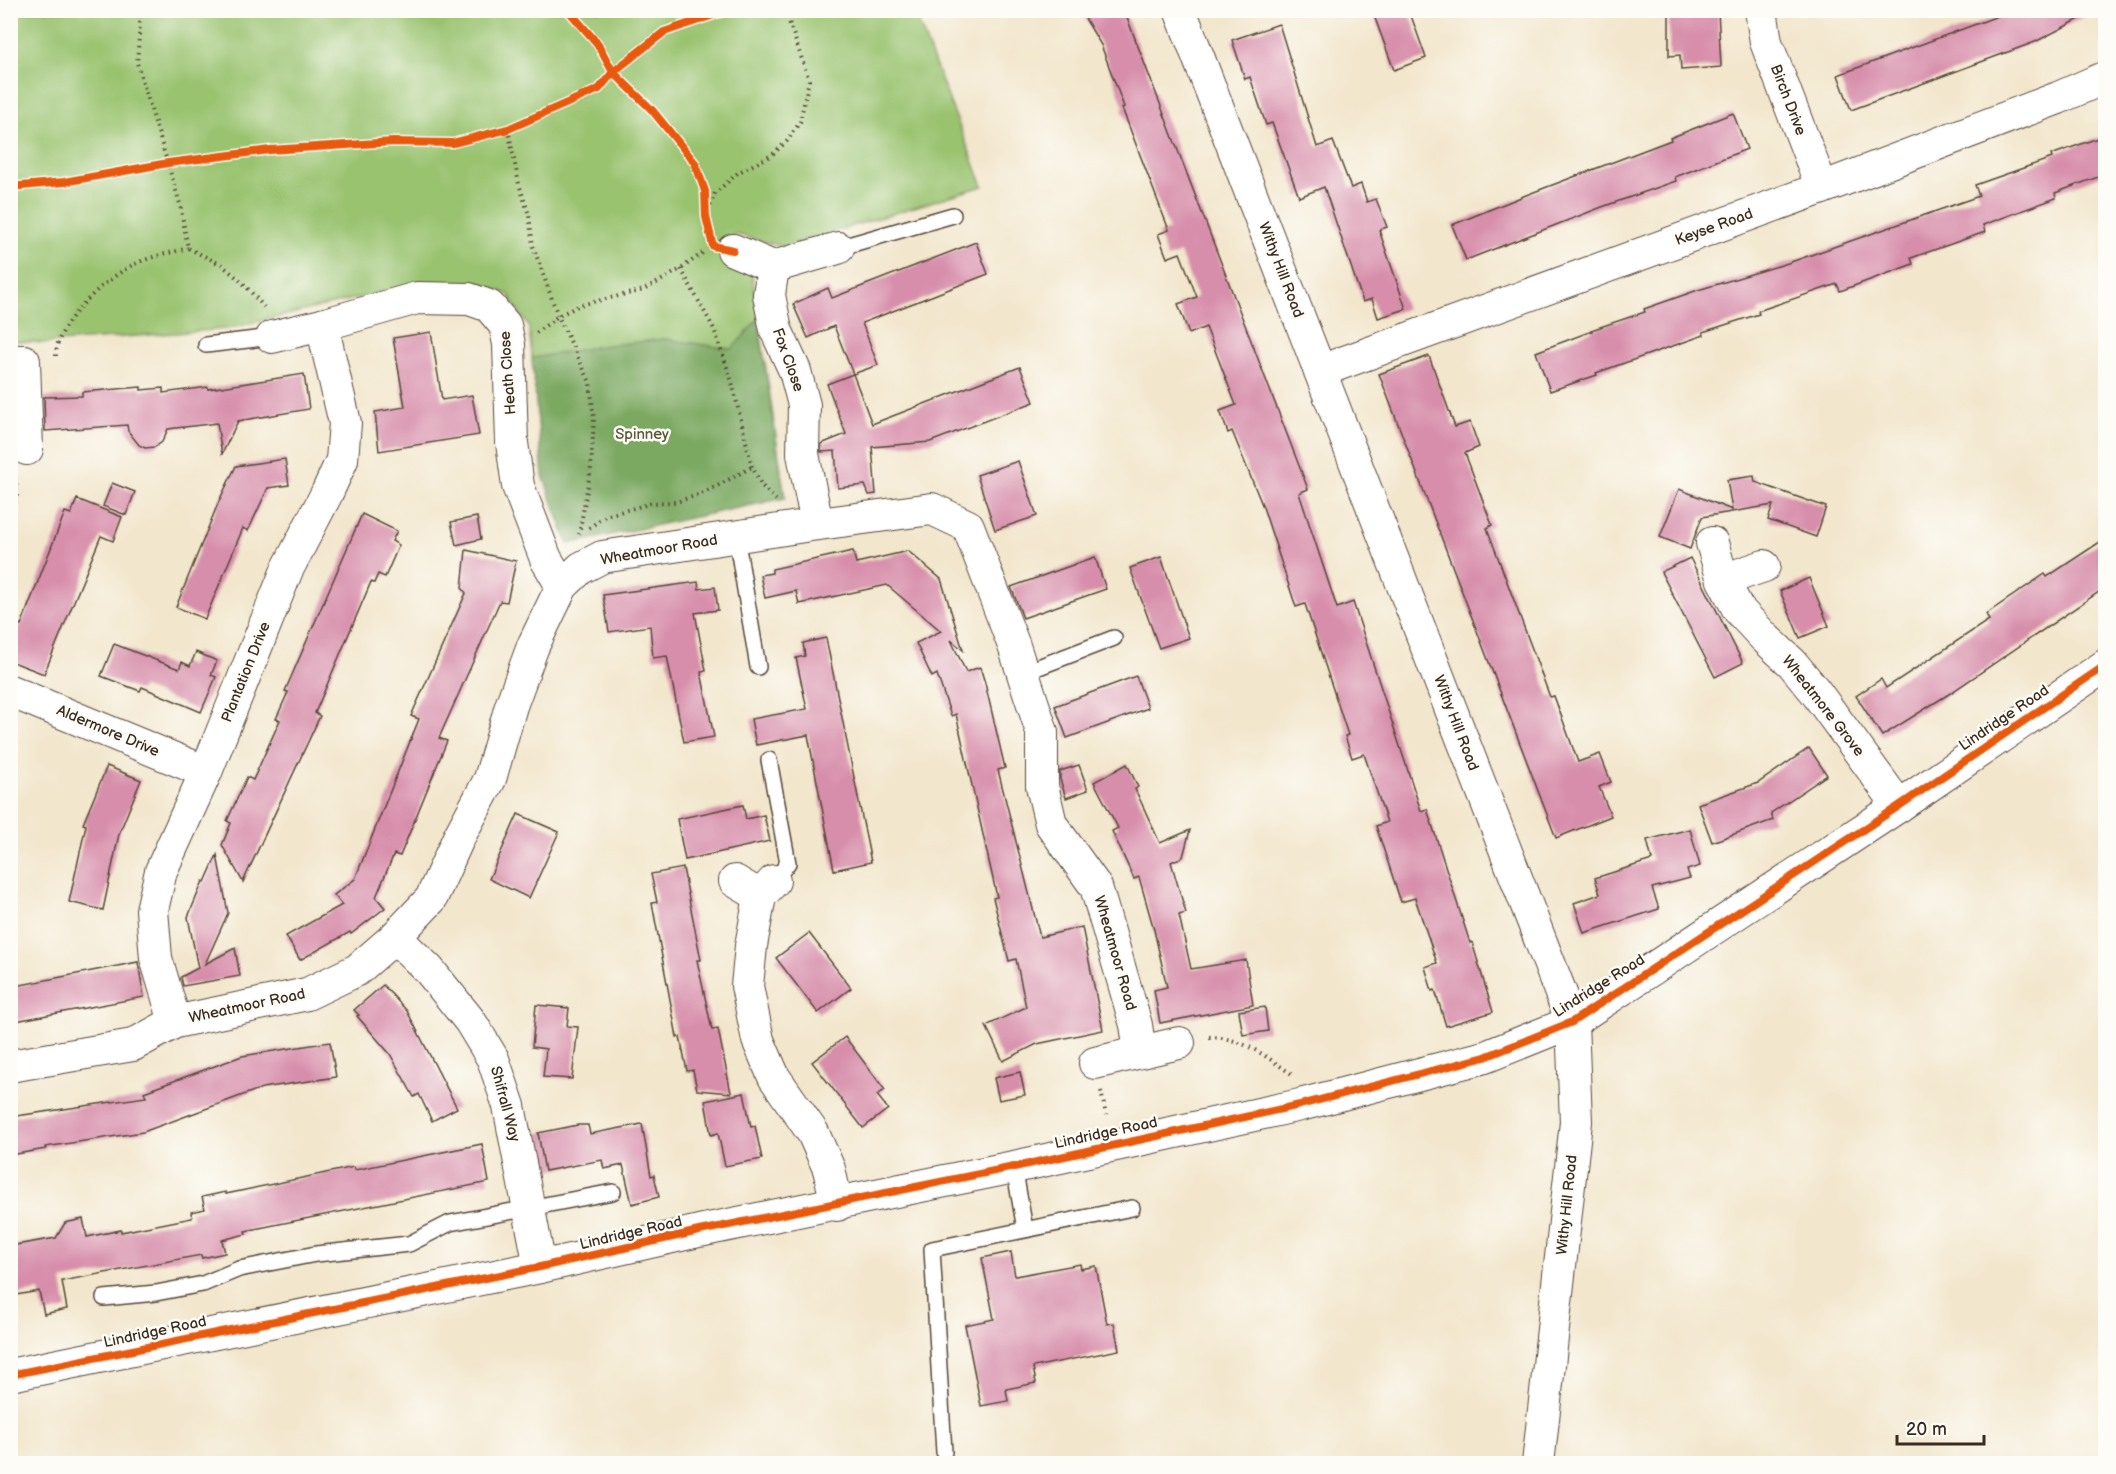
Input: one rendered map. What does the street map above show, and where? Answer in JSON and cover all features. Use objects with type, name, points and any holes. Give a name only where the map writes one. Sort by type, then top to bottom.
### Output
[{"type":"street","name":"Withy Hill Road","points":[[1180,10],[1572,1022],[1576,1122],[1538,1464]]},
{"type":"street","name":"Birch Drive","points":[[1761,10],[1766,42],[1822,188]]},
{"type":"street","name":"Keyse Road","points":[[1320,371],[1822,188],[2058,98],[2106,77]]},
{"type":"street","points":[[723,248],[773,267],[838,248]]},
{"type":"street","name":"Fox Close","points":[[773,267],[769,295],[776,330],[795,371],[804,405],[803,453],[814,524]]},
{"type":"street","name":"Heath Close","points":[[272,337],[417,298],[469,299],[489,306],[505,325],[509,344],[512,443],[518,486],[546,559],[562,586]]},
{"type":"street","name":"Plantation Drive","points":[[175,1022],[156,958],[152,910],[161,871],[206,772],[287,570],[342,460],[345,423],[322,325]]},
{"type":"street","points":[[17,361],[27,449]]},
{"type":"street","name":"Wheatmoor Road","points":[[10,1066],[133,1045],[175,1022],[307,994],[357,970],[395,937],[431,899],[489,779],[511,706],[533,646],[562,586],[581,568],[602,557],[814,524],[933,509],[968,526],[1042,732],[1042,786],[1051,824],[1096,887],[1136,1025],[1140,1052]]},
{"type":"street","name":"Wheatmore Grove","points":[[1712,543],[1723,580],[1738,609],[1803,677],[1899,806]]},
{"type":"street","points":[[1723,580],[1764,566]]},
{"type":"street","name":"Lindridge Road","points":[[10,1375],[540,1267],[699,1231],[837,1205],[1113,1146],[1327,1098],[1485,1057],[1572,1022],[1899,806],[2106,665]]},
{"type":"street","name":"Aldermore Drive","points":[[10,691],[206,772]]},
{"type":"street","points":[[756,886],[747,986],[758,1040],[774,1077],[813,1133],[829,1169],[837,1205]]},
{"type":"street","name":"Shifrall Way","points":[[395,937],[429,970],[470,1021],[493,1059],[509,1106],[540,1267]]},
{"type":"street","points":[[1095,1063],[1179,1043]]},
{"type":"lane","points":[[838,248],[953,214]]},
{"type":"lane","points":[[206,345],[272,337]]},
{"type":"lane","points":[[736,536],[758,668]]},
{"type":"lane","points":[[1023,674],[1114,638]]},
{"type":"lane","points":[[756,886],[788,863],[769,760]]},
{"type":"lane","points":[[1014,1167],[1025,1229]]},
{"type":"lane","points":[[104,1298],[156,1293],[203,1284],[239,1269],[316,1254],[409,1244],[450,1223],[613,1192]]},
{"type":"lane","points":[[944,1452],[932,1249],[1132,1208]]},
{"type":"path","points":[[141,10],[137,63],[168,163],[186,230],[188,248]]},
{"type":"path","points":[[706,217],[715,192],[739,172],[772,155],[787,141],[800,122],[808,80],[785,10]]},
{"type":"path","points":[[497,132],[518,125]]},
{"type":"path","points":[[508,129],[519,184],[529,215],[533,246],[558,316],[590,382],[594,419],[591,468],[579,538],[605,516],[652,503],[676,502],[704,493],[752,467]]},
{"type":"path","points":[[156,165],[179,162]]},
{"type":"path","points":[[509,344],[540,331],[558,316],[580,305],[644,290],[723,248],[706,217],[705,190]]},
{"type":"path","points":[[17,361],[56,362],[56,348],[73,315],[101,285],[135,263],[188,248],[222,265],[243,283],[265,309],[272,337]]},
{"type":"path","points":[[681,269],[714,329],[732,382],[752,467],[762,486],[776,500],[796,505],[814,524]]},
{"type":"path","points":[[1179,1043],[1211,1037],[1233,1040],[1254,1048],[1327,1098]]},
{"type":"path","points":[[1095,1063],[1113,1146]]},
{"type":"green space","points":[[11,11],[914,11],[983,186],[784,247],[735,234],[724,262],[752,274],[785,498],[568,544],[543,475],[529,327],[508,294],[478,283],[408,286],[227,329],[46,343],[11,341]]},
{"type":"green space","name":"Spinney","points":[[758,319],[785,498],[568,544],[543,475],[532,358],[600,346],[665,339],[732,349]]},
{"type":"building","points":[[1080,10],[1124,10],[1308,489],[1299,493],[1337,608],[1353,602],[1421,811],[1427,809],[1493,1012],[1446,1026],[1425,967],[1437,963],[1415,898],[1401,902],[1376,826],[1387,822],[1364,754],[1352,758],[1345,736],[1348,735],[1305,604],[1296,607],[1263,507],[1232,431],[1228,433],[1220,411],[1236,405],[1206,327],[1189,334],[1178,304],[1197,297],[1180,253],[1167,258],[1158,234],[1169,230],[1122,108],[1124,107],[1101,45]]},
{"type":"building","points":[[1372,10],[1409,10],[1426,58],[1394,70]]},
{"type":"building","points":[[1669,10],[1718,10],[1721,67],[1681,70],[1680,55],[1669,56]]},
{"type":"building","points":[[2014,10],[2097,10],[2035,42],[1851,110],[1838,75]]},
{"type":"building","points":[[1279,24],[1317,147],[1333,141],[1351,188],[1361,184],[1367,202],[1376,199],[1387,227],[1379,230],[1406,309],[1378,318],[1372,299],[1363,302],[1324,187],[1299,197],[1272,123],[1266,125],[1250,77],[1245,79],[1232,40]]},
{"type":"building","points":[[1733,113],[1747,149],[1675,177],[1676,181],[1466,260],[1452,225],[1671,140],[1670,138]]},
{"type":"building","points":[[2106,135],[2106,174],[2055,193],[2056,198],[1983,225],[1985,232],[1911,258],[1913,264],[1840,291],[1837,284],[1758,311],[1759,314],[1703,332],[1704,335],[1550,391],[1536,352],[1645,312],[1644,309],[1788,263],[1979,196],[1975,185],[2052,158],[2051,155]]},
{"type":"building","points":[[976,242],[988,274],[862,323],[878,365],[853,374],[834,326],[808,338],[793,304],[828,288],[832,298]]},
{"type":"building","points":[[431,332],[442,400],[472,395],[479,435],[379,451],[375,412],[405,407],[393,338]]},
{"type":"building","points":[[1429,356],[1455,427],[1470,422],[1479,447],[1465,453],[1492,525],[1487,528],[1550,697],[1554,696],[1578,762],[1600,754],[1611,782],[1599,787],[1611,816],[1556,838],[1379,374]]},
{"type":"building","points":[[1020,367],[1034,402],[930,442],[872,447],[876,494],[869,495],[865,485],[838,488],[835,451],[821,452],[821,444],[846,434],[827,384],[853,374],[872,424]]},
{"type":"building","points":[[304,374],[309,409],[238,421],[222,454],[217,423],[168,429],[162,442],[155,447],[145,448],[139,445],[128,431],[127,425],[45,431],[44,397],[82,396],[82,392],[141,387],[141,390],[163,388],[163,393],[208,387],[208,389]]},
{"type":"building","points":[[285,459],[289,485],[268,488],[248,531],[243,528],[205,619],[176,607],[219,501],[236,466]]},
{"type":"building","points":[[1018,461],[1037,516],[995,530],[977,475]]},
{"type":"building","points":[[1754,476],[1755,482],[1826,507],[1816,537],[1768,520],[1773,505],[1702,517],[1690,549],[1660,537],[1679,489],[1732,510],[1727,480]]},
{"type":"building","points":[[112,483],[135,492],[126,515],[103,506]]},
{"type":"building","points":[[77,499],[122,517],[113,541],[101,536],[44,674],[10,661],[10,645],[19,624],[21,625],[65,512],[71,514]]},
{"type":"building","points":[[362,514],[397,531],[392,541],[399,545],[385,577],[378,574],[374,583],[371,582],[315,713],[320,716],[243,882],[222,845],[231,823],[227,821],[247,777],[253,780],[280,720],[276,719],[288,692],[285,691]]},
{"type":"building","points":[[477,517],[481,539],[456,545],[451,522]]},
{"type":"building","points":[[2106,538],[2106,587],[1952,692],[1882,736],[1856,696],[1881,679],[1886,688],[1989,620],[1986,614],[2045,574],[2047,577]]},
{"type":"building","points":[[466,550],[516,561],[507,602],[500,601],[439,738],[447,741],[400,856],[394,854],[376,897],[385,908],[351,934],[350,932],[300,960],[286,936],[342,905],[334,895],[355,879],[419,719],[411,716],[466,593],[462,588]]},
{"type":"building","points":[[853,551],[856,563],[908,551],[941,579],[963,650],[951,640],[966,672],[980,667],[985,683],[1005,768],[998,770],[1040,937],[1082,927],[1103,1030],[1037,1044],[1003,1061],[986,1026],[1026,1007],[1016,959],[1009,961],[993,898],[997,897],[956,714],[951,716],[937,674],[932,677],[916,643],[941,631],[887,585],[799,604],[796,591],[765,598],[760,575],[772,573],[772,569]]},
{"type":"building","points":[[1095,557],[1106,589],[1023,618],[1011,587]]},
{"type":"building","points":[[1161,557],[1189,638],[1159,648],[1130,568]]},
{"type":"building","points":[[1690,558],[1743,663],[1715,677],[1661,572]]},
{"type":"building","points":[[1809,578],[1829,626],[1800,638],[1780,591]]},
{"type":"building","points":[[698,582],[699,589],[715,587],[718,610],[695,613],[706,671],[701,672],[714,737],[684,742],[667,656],[653,658],[650,626],[609,632],[603,595]]},
{"type":"building","points":[[826,638],[871,862],[834,870],[808,735],[756,745],[751,719],[807,709],[796,658],[805,656],[803,643]]},
{"type":"building","points":[[114,644],[179,669],[182,662],[190,666],[196,652],[217,661],[211,675],[216,677],[201,712],[142,687],[140,691],[101,676]]},
{"type":"building","points":[[1136,676],[1148,708],[1067,738],[1055,706]]},
{"type":"building","points":[[1809,748],[1827,775],[1771,813],[1773,820],[1712,842],[1698,804],[1758,783]]},
{"type":"building","points":[[1127,764],[1138,787],[1135,789],[1160,843],[1190,830],[1183,857],[1171,862],[1186,913],[1179,915],[1191,969],[1246,960],[1253,1005],[1160,1023],[1154,990],[1167,987],[1154,930],[1139,877],[1134,879],[1112,831],[1118,828],[1094,782]]},
{"type":"building","points":[[1079,765],[1088,790],[1066,798],[1060,771]]},
{"type":"building","points":[[107,766],[141,780],[119,834],[103,910],[69,902],[86,825],[83,824]]},
{"type":"building","points":[[743,805],[746,819],[764,815],[770,841],[685,860],[677,819]]},
{"type":"building","points":[[518,814],[559,832],[529,898],[489,879]]},
{"type":"building","points":[[1690,829],[1700,866],[1687,870],[1690,878],[1652,888],[1659,909],[1584,933],[1574,903],[1600,894],[1595,878],[1652,860],[1647,840]]},
{"type":"building","points":[[217,855],[228,913],[205,964],[235,948],[240,976],[183,986],[181,977],[198,968],[188,917]]},
{"type":"building","points":[[683,868],[701,960],[697,960],[712,1030],[718,1029],[731,1093],[697,1090],[693,1070],[687,1071],[680,1037],[677,1037],[652,903],[657,902],[651,874]]},
{"type":"building","points":[[809,933],[851,988],[818,1013],[776,958]]},
{"type":"building","points":[[138,962],[144,997],[10,1022],[10,987]]},
{"type":"building","points":[[383,985],[407,1011],[457,1108],[432,1121],[419,1094],[414,1097],[390,1054],[354,1010]]},
{"type":"building","points":[[536,1005],[569,1008],[567,1026],[578,1027],[572,1079],[543,1077],[546,1049],[532,1047]]},
{"type":"building","points":[[1265,1007],[1268,1031],[1243,1035],[1239,1011]]},
{"type":"building","points":[[845,1037],[885,1090],[877,1095],[888,1109],[863,1128],[812,1062]]},
{"type":"building","points":[[330,1042],[336,1077],[262,1088],[143,1132],[45,1147],[46,1149],[10,1155],[10,1117],[146,1097],[144,1092],[242,1056]]},
{"type":"building","points":[[1020,1072],[1025,1095],[999,1100],[994,1078]]},
{"type":"building","points":[[744,1093],[751,1127],[755,1126],[762,1159],[725,1166],[718,1133],[711,1135],[705,1101]]},
{"type":"building","points":[[642,1124],[651,1176],[654,1175],[659,1197],[632,1204],[623,1165],[604,1169],[602,1160],[545,1171],[538,1133],[588,1125],[590,1134]]},
{"type":"building","points":[[482,1144],[489,1182],[245,1231],[246,1234],[222,1240],[225,1253],[202,1258],[201,1255],[62,1281],[67,1309],[44,1314],[39,1291],[10,1296],[10,1246],[56,1238],[65,1223],[83,1219],[87,1237],[121,1230],[121,1232],[192,1218],[191,1212],[205,1209],[202,1197],[354,1167],[355,1170]]},
{"type":"building","points":[[1011,1252],[1015,1276],[1080,1264],[1081,1269],[1096,1266],[1107,1324],[1114,1323],[1119,1350],[1033,1367],[1036,1383],[1006,1389],[1008,1401],[981,1406],[965,1325],[994,1319],[982,1258]]},
{"type":"cycle path","points":[[568,10],[597,43],[613,72],[652,110],[695,163],[705,191],[706,217],[713,246],[733,250]]},
{"type":"cycle path","points":[[10,187],[64,182],[168,163],[270,150],[393,142],[453,143],[508,129],[599,89],[613,72],[664,32],[728,10]]},
{"type":"cycle path","points":[[10,1375],[1014,1167],[1300,1105],[1485,1057],[1572,1022],[1899,806],[2106,665]]}]
